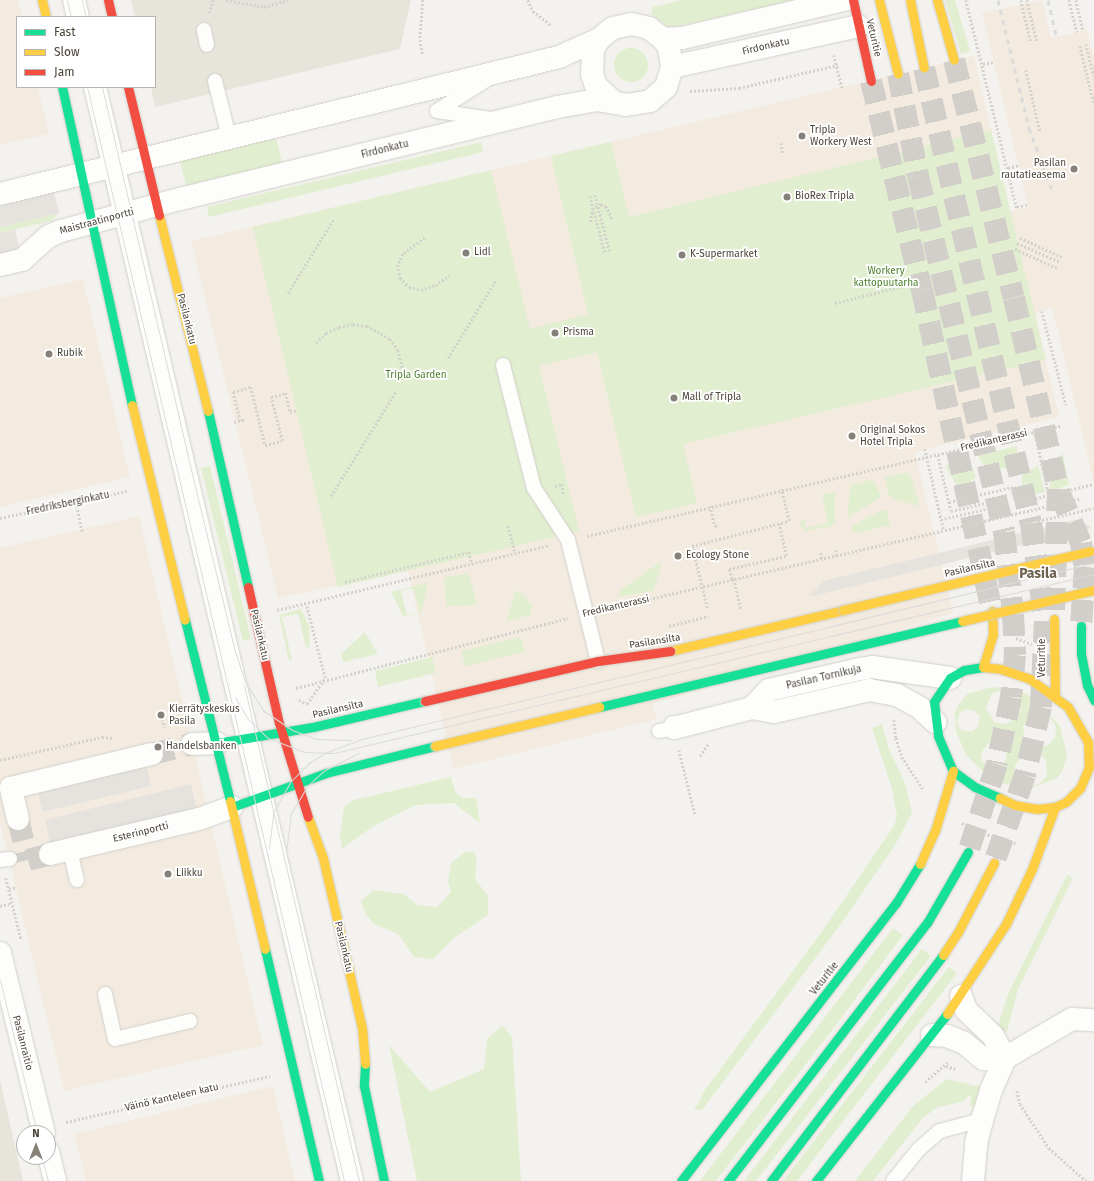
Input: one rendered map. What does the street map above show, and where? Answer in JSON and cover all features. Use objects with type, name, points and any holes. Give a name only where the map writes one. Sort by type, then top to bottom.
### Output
[{"type":"street","points":[[42,0],[46,16]]},
{"type":"street","points":[[74,0],[78,16]]},
{"type":"street","points":[[108,0],[112,16]]},
{"type":"street","points":[[663,39],[682,38],[844,0]]},
{"type":"street","name":"Veturitie","points":[[853,0],[871,81]]},
{"type":"street","name":"Veturitie","points":[[879,0],[898,74]]},
{"type":"street","points":[[910,0],[924,68]]},
{"type":"street","points":[[937,0],[954,60]]},
{"type":"street","name":"Firdonkatu","points":[[145,157],[560,57],[599,40],[613,28],[631,24],[649,28],[663,39],[672,57],[672,67],[666,87],[654,98],[638,105],[596,100],[571,104],[157,207]]},
{"type":"street","name":"Firdonkatu","points":[[672,67],[859,26]]},
{"type":"street","points":[[599,40],[593,50],[592,74],[596,86],[614,102]]},
{"type":"street","points":[[62,88],[83,173],[146,470],[217,743],[319,1181]]},
{"type":"street","points":[[94,88],[352,1181]]},
{"type":"street","name":"Pasilankatu","points":[[128,88],[218,453],[281,732],[296,784],[323,858],[362,1028],[366,1057],[364,1086],[384,1181]]},
{"type":"street","points":[[0,194],[145,157]]},
{"type":"street","name":"Maistraatinportti","points":[[0,265],[22,260],[49,236],[157,207]]},
{"type":"street","name":"Pasilansilta","points":[[217,743],[313,727],[598,661],[670,651],[1094,550]]},
{"type":"street","points":[[232,807],[326,773],[1094,590]]},
{"type":"street","points":[[983,667],[994,634],[992,610]]},
{"type":"street","name":"Veturitie","points":[[1054,619],[1053,652],[1055,696]]},
{"type":"street","points":[[1082,626],[1084,670],[1087,685],[1094,700]]},
{"type":"street","name":"Pasilan Tornikuja","points":[[752,708],[769,690],[872,667],[950,678]]},
{"type":"street","name":"Veturitie","points":[[681,1181],[896,903],[917,870],[935,831],[953,771],[975,787],[1015,805],[1037,809],[1055,807],[1066,802],[1090,777],[1089,767],[1091,743],[1068,707],[1042,685],[1016,673],[983,667],[964,670],[950,678]]},
{"type":"street","points":[[950,678],[934,702],[935,722],[953,771]]},
{"type":"street","points":[[668,727],[752,708],[774,712],[876,691],[897,695],[920,708],[935,722]]},
{"type":"street","points":[[192,744],[217,743]]},
{"type":"street","points":[[18,819],[5,789],[152,754]]},
{"type":"street","name":"Esterinportti","points":[[60,852],[199,819],[232,807]]},
{"type":"street","points":[[816,1181],[932,1035],[961,996],[1006,924],[1032,869],[1055,807]]},
{"type":"street","points":[[728,1181],[927,923],[968,852]]},
{"type":"street","points":[[771,1181],[934,968],[958,932],[994,864]]},
{"type":"street","name":"Pasilanraitio","points":[[0,953],[42,1125]]},
{"type":"street","points":[[961,996],[966,1010],[993,1036],[1005,1058]]},
{"type":"street","points":[[932,1035],[947,1036],[964,1043],[984,1059],[1005,1058],[1072,1019],[1094,1020]]},
{"type":"street","points":[[973,1181],[976,1143],[991,1090],[1005,1058]]},
{"type":"street","points":[[51,1165],[55,1181]]},
{"type":"lane","points":[[204,30],[207,45]]},
{"type":"lane","points":[[503,70],[437,111],[504,121]]},
{"type":"lane","points":[[215,81],[229,137]]},
{"type":"lane","points":[[503,365],[534,488],[568,540],[598,661]]},
{"type":"lane","points":[[60,852],[78,880]]},
{"type":"lane","points":[[105,994],[115,1039],[190,1021]]},
{"type":"lane","points":[[893,1181],[919,1149],[940,1131],[982,1120]]},
{"type":"path","points":[[226,0],[264,6],[288,0]]},
{"type":"path","points":[[423,0],[420,40],[423,55]]},
{"type":"path","points":[[528,0],[533,11],[552,26]]},
{"type":"path","points":[[966,0],[983,64],[1017,208],[1028,204]]},
{"type":"path","points":[[1022,0],[1031,43]]},
{"type":"path","points":[[1027,0],[1037,42]]},
{"type":"path","points":[[1070,0],[1077,32]]},
{"type":"path","points":[[1076,0],[1083,30]]},
{"type":"path","points":[[1086,44],[1094,76]]},
{"type":"path","points":[[1080,46],[1094,103]]},
{"type":"path","points":[[834,53],[842,88]]},
{"type":"path","points":[[983,64],[993,62]]},
{"type":"path","points":[[654,98],[685,91],[739,88],[837,65]]},
{"type":"path","points":[[1026,70],[1040,130]]},
{"type":"path","points":[[781,143],[783,153]]},
{"type":"path","points":[[1008,168],[1019,165]]},
{"type":"path","points":[[595,195],[610,252]]},
{"type":"path","points":[[590,196],[605,253]]},
{"type":"path","points":[[590,222],[592,209],[601,204],[606,206],[612,219]]},
{"type":"path","points":[[288,293],[333,220]]},
{"type":"path","points":[[425,238],[403,254],[398,265],[400,278],[409,287],[421,290],[435,285],[449,276]]},
{"type":"path","points":[[1020,238],[1062,257]]},
{"type":"path","points":[[1018,243],[1060,262]]},
{"type":"path","points":[[1015,249],[1057,268]]},
{"type":"path","points":[[448,358],[496,280]]},
{"type":"path","points":[[835,303],[903,286]]},
{"type":"path","points":[[1042,311],[1066,404]]},
{"type":"path","points":[[316,343],[326,333],[339,327],[353,324],[367,326],[390,339],[398,350],[403,370]]},
{"type":"path","points":[[240,421],[233,392],[251,387],[265,445],[282,441],[271,397],[286,393],[290,412],[297,410]]},
{"type":"path","points":[[331,496],[396,391]]},
{"type":"path","name":"Fredikanterassi","points":[[580,538],[781,489],[938,455],[1061,426]]},
{"type":"path","points":[[1004,430],[1006,439]]},
{"type":"path","points":[[1035,432],[1050,495]]},
{"type":"path","points":[[925,449],[944,531]]},
{"type":"path","points":[[938,455],[951,511],[1004,499],[1005,505],[941,520]]},
{"type":"path","points":[[949,502],[1012,487],[1016,503],[1094,484]]},
{"type":"path","name":"Fredriksberginkatu","points":[[0,518],[136,489]]},
{"type":"path","points":[[707,608],[692,546],[789,521],[781,489]]},
{"type":"path","name":"Fredikanterassi","points":[[289,690],[325,678],[586,613],[1079,499]]},
{"type":"path","points":[[76,502],[82,531]]},
{"type":"path","points":[[710,506],[715,526],[718,525]]},
{"type":"path","points":[[1038,521],[1094,508]]},
{"type":"path","points":[[739,601],[729,569],[786,556],[779,524]]},
{"type":"path","points":[[508,526],[515,553]]},
{"type":"path","points":[[278,610],[552,544]]},
{"type":"path","points":[[836,550],[837,556]]},
{"type":"path","points":[[345,582],[469,552],[472,564]]},
{"type":"path","points":[[821,553],[822,559]]},
{"type":"path","points":[[306,604],[325,678],[307,704]]},
{"type":"path","points":[[994,634],[1014,637],[1053,652]]},
{"type":"path","points":[[894,713],[896,738],[902,757],[924,791]]},
{"type":"path","points":[[162,719],[165,728]]},
{"type":"path","points":[[668,727],[695,814]]},
{"type":"path","points":[[0,760],[102,737],[115,738]]},
{"type":"path","points":[[959,821],[998,839],[1023,845]]},
{"type":"path","points":[[9,889],[17,887]]},
{"type":"path","points":[[0,906],[12,903]]},
{"type":"path","name":"Väinö Kanteleen katu","points":[[65,1123],[272,1075]]},
{"type":"path","points":[[1016,1083],[1020,1104],[1050,1148],[1086,1181]]},
{"type":"shaded area","points":[[0,0],[18,0],[22,16],[16,16],[16,88],[38,88],[49,134],[0,145]]},
{"type":"shaded area","points":[[131,0],[411,0],[400,49],[155,107],[151,88],[156,88],[156,16],[135,16]]},
{"type":"shaded area","name":"Mall of Tripla","points":[[1042,0],[1051,38],[1087,30],[1094,59],[1094,484],[1052,307],[1035,314],[1059,417],[915,452],[953,613],[653,704],[657,719],[453,769],[408,571],[278,598],[191,241],[974,56],[1010,211],[1028,207],[982,13]]},
{"type":"shaded area","points":[[51,182],[59,213],[0,227],[0,194]]},
{"type":"shaded area","points":[[15,230],[22,260],[0,265],[0,233]]},
{"type":"shaded area","name":"Rubik","points":[[83,279],[130,477],[0,507],[0,298]]},
{"type":"shaded area","points":[[139,516],[263,1045],[64,1091],[0,822],[0,548]]},
{"type":"shaded area","points":[[1079,519],[1092,528],[809,597],[823,581]]},
{"type":"shaded area","points":[[144,756],[151,786],[43,812],[35,782]]},
{"type":"shaded area","points":[[191,784],[199,819],[53,854],[45,820]]},
{"type":"shaded area","points":[[0,1080],[16,1150],[16,1165],[19,1165],[23,1181],[0,1181]]},
{"type":"shaded area","points":[[273,1086],[295,1181],[86,1181],[74,1134]]},
{"type":"green space","points":[[682,0],[796,0],[668,27],[651,14],[652,7]]},
{"type":"green space","points":[[945,0],[955,0],[970,51],[961,54]]},
{"type":"green space","points":[[628,48],[634,48],[638,49],[645,55],[648,65],[647,72],[641,79],[634,82],[628,82],[624,81],[617,75],[614,68],[614,62],[615,58],[621,51]]},
{"type":"green space","points":[[274,130],[283,166],[187,189],[178,153]]},
{"type":"green space","points":[[991,130],[1046,360],[683,444],[697,503],[636,517],[597,352],[539,366],[579,531],[338,587],[253,227],[491,170],[530,329],[588,314],[551,156],[611,142],[629,217]]},
{"type":"green space","points":[[481,142],[483,152],[209,217],[207,207]]},
{"type":"green space","points":[[59,213],[51,221],[0,233],[0,227]]},
{"type":"green space","points":[[1017,446],[1018,469],[986,468],[979,458],[980,455]]},
{"type":"green space","points":[[1063,454],[1069,485],[1053,490],[1050,488],[1051,462]]},
{"type":"green space","points":[[965,459],[970,461],[976,477],[960,491],[945,466]]},
{"type":"green space","points":[[210,466],[251,639],[243,641],[201,468]]},
{"type":"green space","points":[[1038,466],[1045,492],[1021,497],[1022,475]]},
{"type":"green space","points":[[906,472],[910,475],[919,503],[918,506],[892,498],[888,494],[885,478]]},
{"type":"green space","points":[[870,480],[875,482],[881,497],[848,517],[850,486]]},
{"type":"green space","points":[[835,492],[835,522],[830,527],[805,531],[799,522],[804,520],[806,528],[828,523],[822,494]]},
{"type":"green space","points":[[883,510],[887,511],[890,525],[857,533],[852,531],[852,526]]},
{"type":"green space","points":[[659,563],[662,565],[653,591],[618,597],[619,591]]},
{"type":"green space","points":[[469,573],[477,605],[446,606],[444,578]]},
{"type":"green space","points":[[428,583],[421,613],[403,616],[391,592]],"holes":[[[413,588],[420,612],[407,615],[401,591]]]},
{"type":"green space","points":[[519,591],[532,605],[530,615],[506,622],[515,592]]},
{"type":"green space","points":[[301,609],[309,627],[310,647],[306,648],[298,614],[282,617],[292,660],[289,661],[279,615]]},
{"type":"green space","points":[[365,632],[378,654],[343,662],[341,654]]},
{"type":"green space","points":[[521,637],[524,652],[465,666],[461,651]]},
{"type":"green space","points":[[432,657],[436,673],[378,687],[375,671]]},
{"type":"green space","points":[[993,687],[1020,691],[1033,698],[1060,726],[1067,756],[1062,772],[1056,779],[1033,787],[1004,784],[987,775],[966,755],[956,731],[955,713],[958,705],[967,694]],"holes":[[[1003,689],[1018,697],[1021,709],[1016,719],[1005,724],[994,722],[986,708],[992,693]],[[967,709],[975,711],[980,717],[977,728],[971,732],[960,729],[957,722],[960,712]],[[1034,714],[1050,717],[1056,727],[1055,738],[1047,746],[1036,747],[1024,737],[1023,726]],[[997,742],[1004,747],[1007,756],[1003,764],[992,768],[982,761],[981,753],[988,743]],[[1025,753],[1037,753],[1046,760],[1047,776],[1039,784],[1027,786],[1015,775],[1015,765]]]},
{"type":"green space","points":[[882,724],[889,749],[906,786],[912,813],[895,845],[843,921],[702,1110],[694,1110],[705,1090],[823,930],[894,826],[897,816],[892,789],[872,728]]},
{"type":"green space","points":[[451,777],[455,791],[462,798],[476,798],[480,823],[454,803],[416,805],[372,827],[342,849],[340,835],[344,807],[354,800]]},
{"type":"green space","points":[[474,851],[477,861],[475,879],[488,896],[488,915],[454,938],[433,959],[414,957],[398,934],[374,924],[365,913],[361,901],[373,890],[404,894],[417,905],[437,907],[451,892],[448,881],[451,863],[465,852]]},
{"type":"green space","points":[[1067,875],[1073,878],[1018,989],[1007,1032],[997,1029],[1008,994]]},
{"type":"green space","points":[[893,928],[903,935],[836,1025],[716,1181],[700,1181]]},
{"type":"green space","points":[[922,949],[931,956],[756,1181],[744,1181]]},
{"type":"green space","points":[[949,967],[957,973],[797,1181],[783,1181]]},
{"type":"green space","points":[[502,1025],[512,1037],[521,1181],[417,1181],[389,1045],[430,1092],[484,1069],[487,1039]]},
{"type":"green space","points":[[947,1079],[981,1087],[975,1108],[970,1105],[971,1096],[968,1096],[964,1101],[936,1108],[922,1119],[873,1181],[855,1181],[913,1106]]},
{"type":"tunnel","points":[[954,60],[1014,298],[1058,489],[1054,612]]},
{"type":"tunnel","points":[[924,68],[1031,523],[1045,621],[1041,707],[1025,775],[994,863]]},
{"type":"tunnel","points":[[898,74],[918,176],[1004,532],[1013,614],[1015,655],[1011,697],[997,764],[968,852]]},
{"type":"tunnel","points":[[871,81],[922,290],[992,611]]},
{"type":"tunnel","points":[[1059,492],[1081,543],[1085,567],[1081,626]]},
{"type":"tunnel","points":[[152,754],[192,744]]},
{"type":"tunnel","points":[[18,819],[28,860],[50,854]]},
{"type":"tram line","points":[[67,0],[71,16]]},
{"type":"tram line","points":[[82,0],[86,16]]},
{"type":"tram line","points":[[87,88],[344,1181]]},
{"type":"tram line","points":[[102,88],[193,478],[235,651],[245,682],[264,711],[292,730],[317,739],[352,740]]},
{"type":"tram line","points":[[269,848],[273,813],[291,781],[309,763],[325,753],[362,739],[1094,563]]},
{"type":"tram line","points":[[235,697],[247,718],[268,738],[304,752],[334,753],[1094,574]]},
{"type":"tram line","points":[[244,685],[359,1181]]},
{"type":"tram line","points":[[286,853],[291,814],[307,786],[325,770],[359,753]]},
{"type":"tram line","points":[[0,980],[35,1125]]},
{"type":"tram line","points":[[44,1165],[48,1181]]},
{"type":"railway","points":[[998,0],[1029,128],[1053,193]]},
{"type":"railway","points":[[1048,0],[1056,36]]},
{"type":"traffic: fast","points":[[62,88],[132,405]]},
{"type":"traffic: fast","points":[[208,411],[248,587]]},
{"type":"traffic: fast","points":[[185,620],[230,801]]},
{"type":"traffic: fast","points":[[599,707],[962,621]]},
{"type":"traffic: fast","points":[[1081,626],[1081,654],[1087,685],[1094,700]]},
{"type":"traffic: fast","points":[[983,667],[964,670],[950,678],[934,702],[938,736],[953,771],[975,787],[1000,798]]},
{"type":"traffic: fast","points":[[217,743],[313,727],[425,701]]},
{"type":"traffic: fast","points":[[232,807],[326,773],[435,746]]},
{"type":"traffic: fast","points":[[728,1181],[927,923],[968,852]]},
{"type":"traffic: fast","points":[[681,1181],[896,903],[920,864]]},
{"type":"traffic: fast","points":[[265,949],[319,1181]]},
{"type":"traffic: fast","points":[[771,1181],[943,955]]},
{"type":"traffic: fast","points":[[816,1181],[947,1014]]},
{"type":"traffic: fast","points":[[365,1064],[364,1086],[384,1181]]},
{"type":"traffic: slow","points":[[42,0],[46,16]]},
{"type":"traffic: slow","points":[[879,0],[898,74]]},
{"type":"traffic: slow","points":[[910,0],[924,68]]},
{"type":"traffic: slow","points":[[937,0],[954,60]]},
{"type":"traffic: slow","points":[[159,215],[208,411]]},
{"type":"traffic: slow","points":[[132,405],[185,620]]},
{"type":"traffic: slow","points":[[843,610],[1090,551]]},
{"type":"traffic: slow","points":[[962,621],[1094,590]]},
{"type":"traffic: slow","points":[[670,651],[843,610]]},
{"type":"traffic: slow","points":[[983,667],[993,634],[992,611]]},
{"type":"traffic: slow","points":[[1054,619],[1055,696]]},
{"type":"traffic: slow","points":[[983,667],[1001,669],[1030,679],[1068,707],[1088,742],[1089,767],[1080,788],[1066,802],[1055,807],[1037,809],[1015,805],[1000,798]]},
{"type":"traffic: slow","points":[[435,746],[599,707]]},
{"type":"traffic: slow","points":[[920,864],[935,831],[953,771]]},
{"type":"traffic: slow","points":[[230,801],[265,949]]},
{"type":"traffic: slow","points":[[947,1014],[1006,924],[1032,869],[1055,807]]},
{"type":"traffic: slow","points":[[308,817],[323,858],[362,1028],[365,1064]]},
{"type":"traffic: slow","points":[[943,955],[958,932],[994,863]]},
{"type":"traffic: jam","points":[[108,0],[112,16]]},
{"type":"traffic: jam","points":[[853,0],[871,81]]},
{"type":"traffic: jam","points":[[128,88],[159,215]]},
{"type":"traffic: jam","points":[[248,587],[279,723],[308,817]]},
{"type":"traffic: jam","points":[[425,701],[598,661],[670,651]]},
{"type":"place","name":"Tripla Workery West","points":[[802,136]]},
{"type":"place","name":"Pasilan rautatieasema","points":[[1074,169]]},
{"type":"place","name":"BioRex Tripla","points":[[787,197]]},
{"type":"place","name":"Lidl","points":[[466,253]]},
{"type":"place","name":"K-Supermarket","points":[[682,255]]},
{"type":"place","name":"Prisma","points":[[555,333]]},
{"type":"place","name":"Rubik","points":[[49,354]]},
{"type":"place","name":"Mall of Tripla","points":[[674,398]]},
{"type":"place","name":"Original Sokos Hotel Tripla","points":[[852,436]]},
{"type":"place","name":"Ecology Stone","points":[[678,556]]},
{"type":"place","name":"Kierrätyskeskus Pasila","points":[[161,715]]},
{"type":"place","name":"Handelsbanken","points":[[158,747]]},
{"type":"place","name":"Liikku","points":[[168,874]]},
{"type":"district","name":"Pasila","points":[[1038,574]]},
{"type":"park label","name":"Workery kattopuutarha","points":[[886,276]]},
{"type":"park label","name":"Tripla Garden","points":[[416,376]]}]
